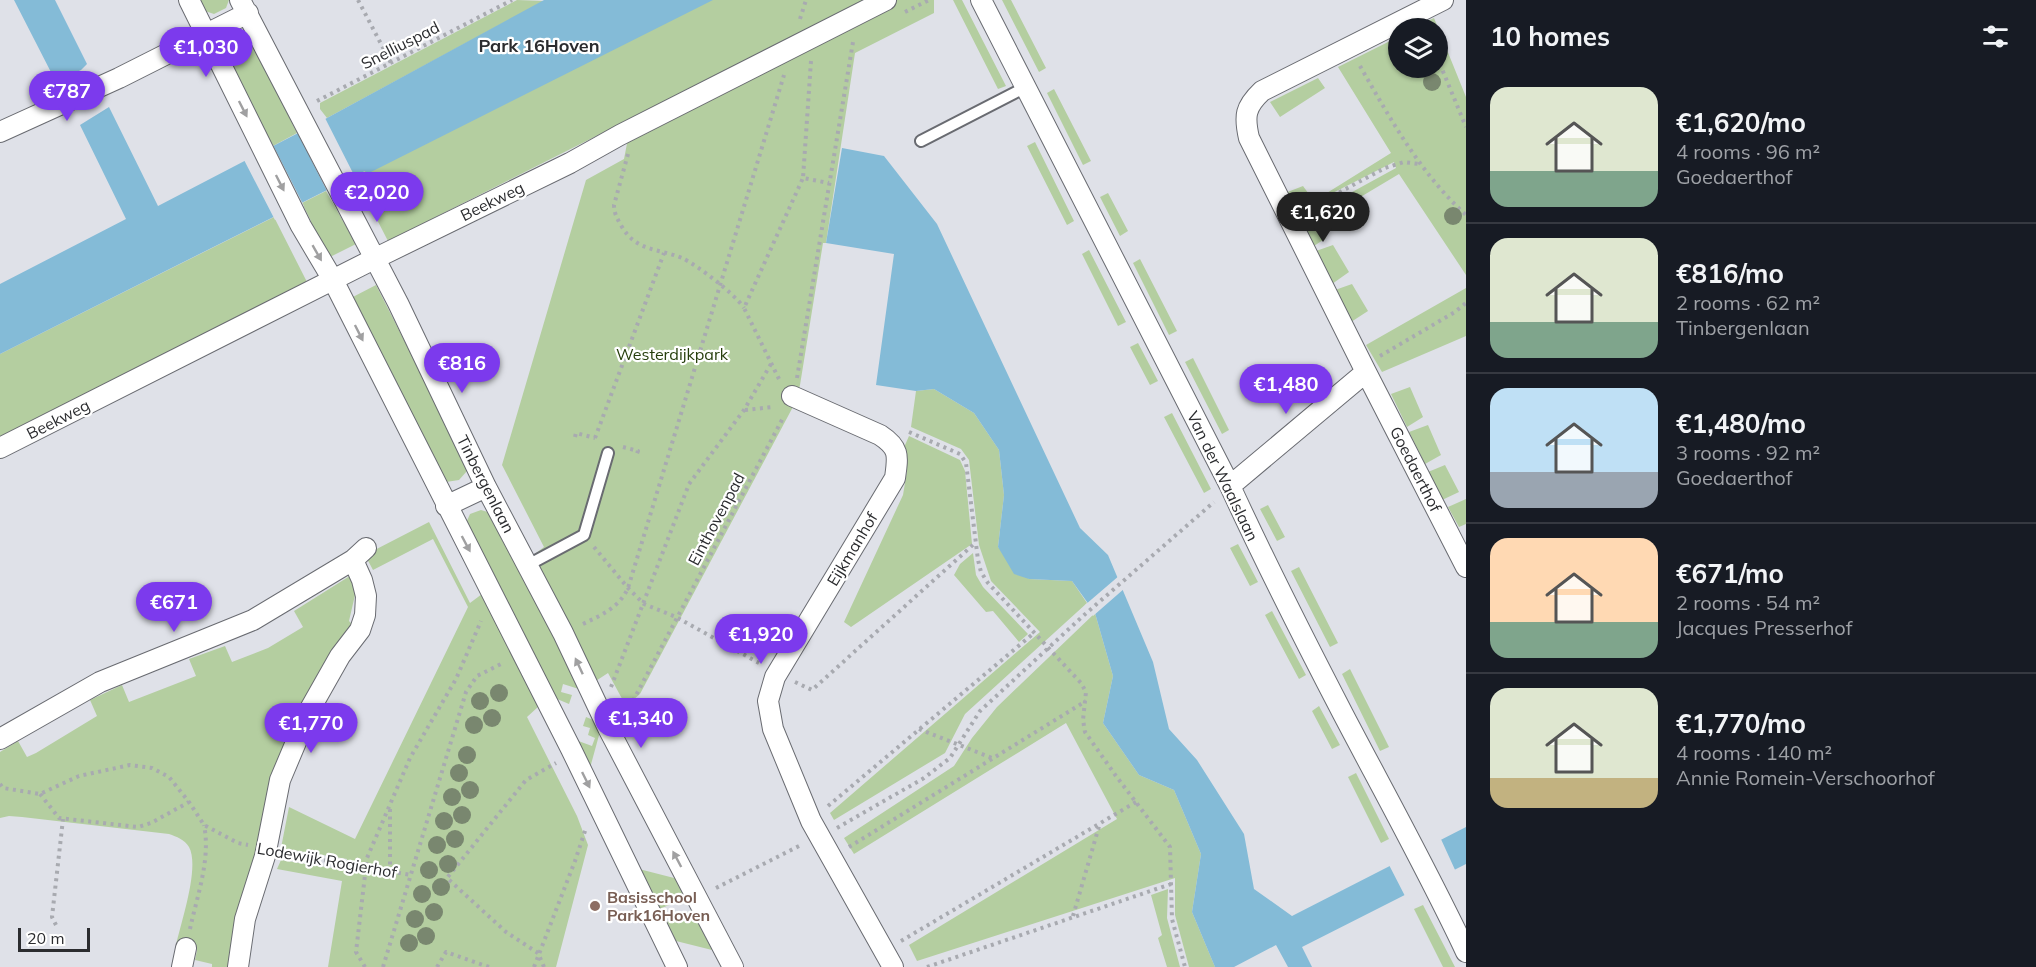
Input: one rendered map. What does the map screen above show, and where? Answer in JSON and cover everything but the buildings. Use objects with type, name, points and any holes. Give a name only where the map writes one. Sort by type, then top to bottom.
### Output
[{"type":"street","points":[[189,0],[258,140],[302,226],[333,280],[571,749],[677,967]]},
{"type":"street","name":"Beekweg","points":[[0,448],[570,163],[620,135],[886,0]]},
{"type":"street","name":"Van der Waalslaan","points":[[981,0],[1230,486],[1344,715],[1438,892],[1466,952]]},
{"type":"street","name":"Goedaerthof","points":[[1443,0],[1262,91],[1252,100],[1247,110],[1245,123],[1249,138],[1466,567]]},
{"type":"street","points":[[0,132],[119,78],[204,34],[244,7]]},
{"type":"street","name":"Tinbergenlaan","points":[[244,7],[398,303],[486,487],[733,967]]},
{"type":"street","points":[[1230,486],[1365,369]]},
{"type":"street","name":"Eijkmanhof","points":[[787,394],[880,435],[892,443],[897,453],[895,478],[778,674],[768,701],[773,729],[815,828],[888,962]]},
{"type":"street","points":[[446,506],[486,487]]},
{"type":"street","points":[[0,739],[100,682],[253,620],[359,554],[366,596],[365,615],[360,630],[322,685],[280,780],[260,874],[245,919],[238,967]]},
{"type":"street","points":[[182,967],[186,948]]},
{"type":"lane","points":[[921,141],[1026,87]]},
{"type":"lane","points":[[528,565],[584,535],[608,453]]},
{"type":"path","points":[[358,0],[391,63]]},
{"type":"path","name":"Snelliuspad","points":[[299,112],[512,0]]},
{"type":"path","name":"Einthovenpad","points":[[618,711],[623,720],[787,394],[797,383],[853,38]]},
{"type":"path","points":[[1350,47],[1396,129],[1419,164],[1449,200],[1466,215]]},
{"type":"path","points":[[744,308],[803,178],[811,60]]},
{"type":"path","points":[[1446,78],[1466,127]]},
{"type":"path","points":[[629,153],[615,199],[614,212],[627,235],[633,242],[692,264],[735,296],[744,308],[787,394],[744,410]]},
{"type":"path","points":[[1289,217],[1330,199],[1385,168],[1404,162],[1419,164]]},
{"type":"path","points":[[803,178],[829,183]]},
{"type":"path","points":[[595,438],[664,253]]},
{"type":"path","points":[[1365,369],[1466,303]]},
{"type":"path","points":[[609,693],[689,484],[744,410],[771,364]]},
{"type":"path","points":[[880,435],[894,428],[913,433],[960,454],[966,463],[981,572],[988,584],[1081,683],[1086,692],[1083,720],[1085,732],[1170,847],[1172,919],[1185,967]]},
{"type":"path","points":[[815,828],[844,824],[924,778],[950,758],[980,711],[1230,486]]},
{"type":"path","points":[[584,535],[644,604],[676,617],[778,674],[812,690],[976,543]]},
{"type":"path","points":[[364,967],[356,952],[367,858],[410,758],[456,679],[482,617]]},
{"type":"path","points":[[698,897],[815,828],[919,729],[1034,633]]},
{"type":"path","points":[[831,858],[1086,701]]},
{"type":"path","points":[[919,729],[993,759]]},
{"type":"path","points":[[544,967],[538,953],[506,932],[447,878],[526,780],[560,762]]},
{"type":"path","name":"Lodewijk Rogierhof","points":[[40,794],[79,776],[130,765],[152,768],[169,777],[204,825],[238,843],[411,875]]},
{"type":"path","points":[[1,788],[40,794],[59,818],[138,827],[151,823],[189,802]]},
{"type":"path","points":[[888,962],[1100,823],[1136,802]]},
{"type":"path","points":[[390,805],[390,872]]},
{"type":"path","points":[[56,925],[52,917],[63,819]]},
{"type":"path","points":[[534,967],[588,821]]},
{"type":"path","points":[[1073,917],[1100,823]]},
{"type":"path","points":[[186,948],[205,859],[204,825]]},
{"type":"path","points":[[927,967],[1171,884]]},
{"type":"path","points":[[437,967],[446,952],[489,967]]},
{"type":"green space","points":[[199,0],[229,0],[226,8],[214,14],[205,11]]},
{"type":"green space","points":[[517,0],[544,1],[327,118],[320,109],[320,103]]},
{"type":"green space","name":"Westerdijkpark","points":[[656,0],[934,0],[934,13],[855,53],[826,243],[823,243],[800,385],[795,403],[640,694],[626,706],[608,673],[582,690],[563,684],[561,692],[572,695],[569,704],[550,696],[527,717],[577,816],[588,845],[556,967],[328,967],[342,881],[277,869],[281,860],[345,870],[347,859],[281,848],[289,807],[355,839],[468,607],[433,539],[373,570],[365,555],[429,522],[470,603],[494,585],[466,523],[470,514],[481,510],[491,513],[519,566],[544,547],[502,465],[586,180],[624,159],[632,118],[388,241],[355,177]]},
{"type":"green space","points":[[953,0],[962,0],[1006,86],[998,89]]},
{"type":"green space","points":[[1002,0],[1011,0],[1046,68],[1039,72]]},
{"type":"green space","points":[[236,36],[246,37],[253,44],[294,121],[292,123],[297,133],[273,146],[226,55],[227,44]]},
{"type":"green space","points":[[1388,42],[1388,78],[1448,78],[1448,53],[1466,97],[1466,275],[1399,174],[1317,223],[1326,238],[1314,246],[1301,220],[1396,168],[1394,162],[1295,212],[1285,193],[1303,186],[1314,201],[1391,153],[1338,67]]},
{"type":"green space","points":[[1318,78],[1325,88],[1280,117],[1270,102]]},
{"type":"green space","points":[[1054,89],[1091,161],[1083,165],[1047,93]]},
{"type":"green space","points":[[1035,142],[1074,221],[1067,225],[1027,146]]},
{"type":"green space","points":[[326,191],[356,244],[328,258],[302,203]]},
{"type":"green space","points":[[1108,193],[1128,231],[1120,236],[1100,197]]},
{"type":"green space","points":[[274,217],[307,282],[0,438],[0,354]]},
{"type":"green space","points":[[1333,245],[1349,272],[1332,284],[1316,251]]},
{"type":"green space","points":[[1089,250],[1126,322],[1118,326],[1082,254]]},
{"type":"green space","points":[[1140,259],[1177,331],[1169,335],[1133,263]]},
{"type":"green space","points":[[1352,284],[1368,311],[1351,322],[1335,290]]},
{"type":"green space","points":[[376,285],[466,462],[467,471],[459,480],[446,482],[349,299]]},
{"type":"green space","points":[[1466,288],[1466,336],[1382,372],[1366,345]]},
{"type":"green space","points":[[1138,343],[1158,381],[1150,385],[1130,347]]},
{"type":"green space","points":[[1193,358],[1229,430],[1222,434],[1185,362]]},
{"type":"green space","points":[[1410,387],[1423,417],[1407,427],[1391,394]]},
{"type":"green space","points":[[934,389],[974,413],[999,450],[1004,495],[998,547],[1029,579],[1072,581],[1087,603],[965,714],[945,753],[834,820],[830,813],[1040,632],[991,581],[979,545],[969,460],[961,449],[911,427],[916,391]]},
{"type":"green space","points":[[1172,413],[1211,489],[1204,493],[1164,417]]},
{"type":"green space","points":[[1428,425],[1441,455],[1425,464],[1409,432]]},
{"type":"green space","points":[[909,436],[960,460],[965,471],[972,544],[851,627],[844,622],[903,495],[907,471],[902,452]]},
{"type":"green space","points":[[1445,465],[1459,492],[1442,500],[1428,472]]},
{"type":"green space","points":[[1466,499],[1466,524],[1459,527],[1448,507]]},
{"type":"green space","points":[[1268,505],[1285,537],[1277,541],[1260,509]]},
{"type":"green space","points":[[1238,544],[1258,582],[1250,586],[1230,548]]},
{"type":"green space","points":[[973,553],[976,575],[983,587],[1028,634],[1019,642],[993,611],[986,612],[954,575],[960,564]]},
{"type":"green space","points":[[1299,567],[1338,643],[1330,647],[1291,571]]},
{"type":"green space","points":[[353,574],[360,594],[355,595],[349,621],[354,626],[325,668],[230,967],[212,967],[212,964],[195,960],[197,950],[176,945],[192,868],[192,856],[183,840],[169,834],[22,817],[0,818],[0,752],[18,741],[27,757],[36,753],[97,716],[90,700],[122,685],[129,702],[196,676],[189,659],[225,646],[232,662],[268,648],[303,627],[294,611]]},
{"type":"green space","points":[[1272,611],[1306,675],[1299,679],[1265,615]]},
{"type":"green space","points":[[1095,613],[1113,676],[1103,723],[1139,775],[1174,790],[1201,854],[1192,912],[1215,967],[1189,967],[1175,915],[1175,878],[917,961],[909,945],[1117,819],[1066,723],[854,854],[844,838],[954,766],[972,738],[997,707]]},
{"type":"green space","points":[[1350,669],[1389,747],[1380,751],[1342,674]]},
{"type":"green space","points":[[1319,706],[1340,745],[1332,749],[1312,711]]},
{"type":"green space","points":[[586,717],[598,722],[601,728],[590,768],[573,739],[592,746],[595,738],[588,735],[590,728],[583,726]]},
{"type":"green space","points":[[1356,773],[1389,839],[1381,843],[1348,777]]},
{"type":"green space","points":[[639,869],[678,879],[686,897],[658,910]]},
{"type":"green space","points":[[1168,889],[1167,918],[1180,967],[1167,967],[1158,938],[1162,935],[1151,895]]},
{"type":"green space","points":[[1423,905],[1455,967],[1443,967],[1414,909]]},
{"type":"green space","points":[[692,910],[712,950],[676,941],[667,922]]},
{"type":"water","points":[[14,0],[55,0],[87,64],[81,70],[56,82]]},
{"type":"water","points":[[544,0],[713,0],[367,174],[365,171],[0,354],[0,284],[126,219],[80,125],[109,107],[158,206],[327,118]]},
{"type":"water","points":[[842,148],[884,156],[937,224],[1080,528],[1108,555],[1153,662],[1169,729],[1197,760],[1244,834],[1254,889],[1292,916],[1466,827],[1466,864],[1302,947],[1312,967],[1288,967],[1276,945],[1234,967],[1215,967],[1192,912],[1201,854],[1174,790],[1139,775],[1103,723],[1113,676],[1095,613],[1072,581],[1029,579],[1014,574],[998,547],[1004,495],[999,450],[974,413],[934,389],[916,391],[876,385],[894,254],[826,243]]},
{"type":"pier","points":[[324,116],[356,179],[328,193],[296,130]]},
{"type":"pier","points":[[272,143],[304,206],[275,220],[243,158]]},
{"type":"pier","points":[[1120,575],[1125,588],[1093,616],[1085,605]]},
{"type":"pier","points":[[1440,837],[1456,872],[1406,898],[1388,863]]},
{"type":"place","name":"Basisschool Park16Hoven","points":[[595,906]]},
{"type":"district","name":"Park 16Hoven","points":[[539,45]]}]
